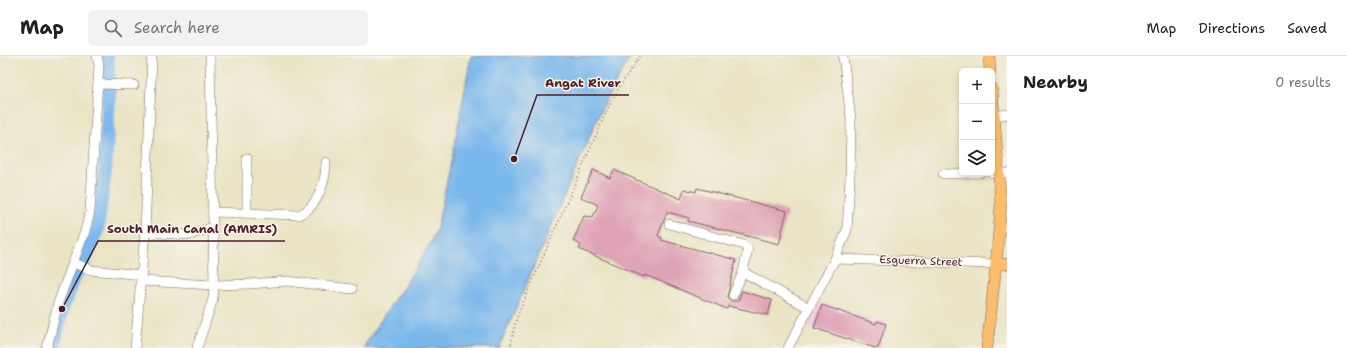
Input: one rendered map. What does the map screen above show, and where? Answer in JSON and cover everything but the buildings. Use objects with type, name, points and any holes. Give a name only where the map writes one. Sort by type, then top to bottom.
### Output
[{"type":"main road","points":[[989,56],[990,68]]},
{"type":"main road","points":[[987,348],[1002,264],[1003,227],[995,116]]},
{"type":"street","points":[[47,348],[58,303],[76,264],[90,212],[105,85],[98,56]]},
{"type":"street","points":[[134,348],[142,278],[145,232],[152,56]]},
{"type":"street","points":[[197,348],[213,299],[214,284],[210,56]]},
{"type":"street","points":[[788,348],[836,259],[847,230],[851,119],[843,56]]},
{"type":"street","points":[[105,85],[134,85]]},
{"type":"street","points":[[995,116],[1007,114]]},
{"type":"street","points":[[247,158],[247,213]]},
{"type":"street","points":[[213,212],[304,213],[311,206],[324,184],[326,162]]},
{"type":"street","points":[[943,174],[959,174]]},
{"type":"street","points":[[669,224],[744,245],[748,249],[743,272],[733,295]]},
{"type":"street","points":[[145,232],[190,235],[213,228]]},
{"type":"street","name":"Esguerra Street","points":[[836,259],[1002,264]]},
{"type":"street","points":[[76,264],[91,270],[142,278],[214,284],[250,284],[287,281],[352,289]]},
{"type":"street","points":[[743,272],[809,308]]},
{"type":"path","points":[[510,348],[519,312],[605,114],[618,89],[640,56]]},
{"type":"shaded area","points":[[820,302],[889,324],[880,348],[871,348],[807,326]]},
{"type":"water","points":[[471,56],[631,56],[602,108],[499,348],[363,348],[405,285],[430,244],[437,228]]},
{"type":"waterway","points":[[53,348],[62,309],[75,275],[85,260],[97,230],[105,170],[109,96],[107,56]]},
{"type":"place","name":"Angat River","points":[[514,159]]},
{"type":"place","name":"South Main Canal (AMRIS)","points":[[62,309]]}]
